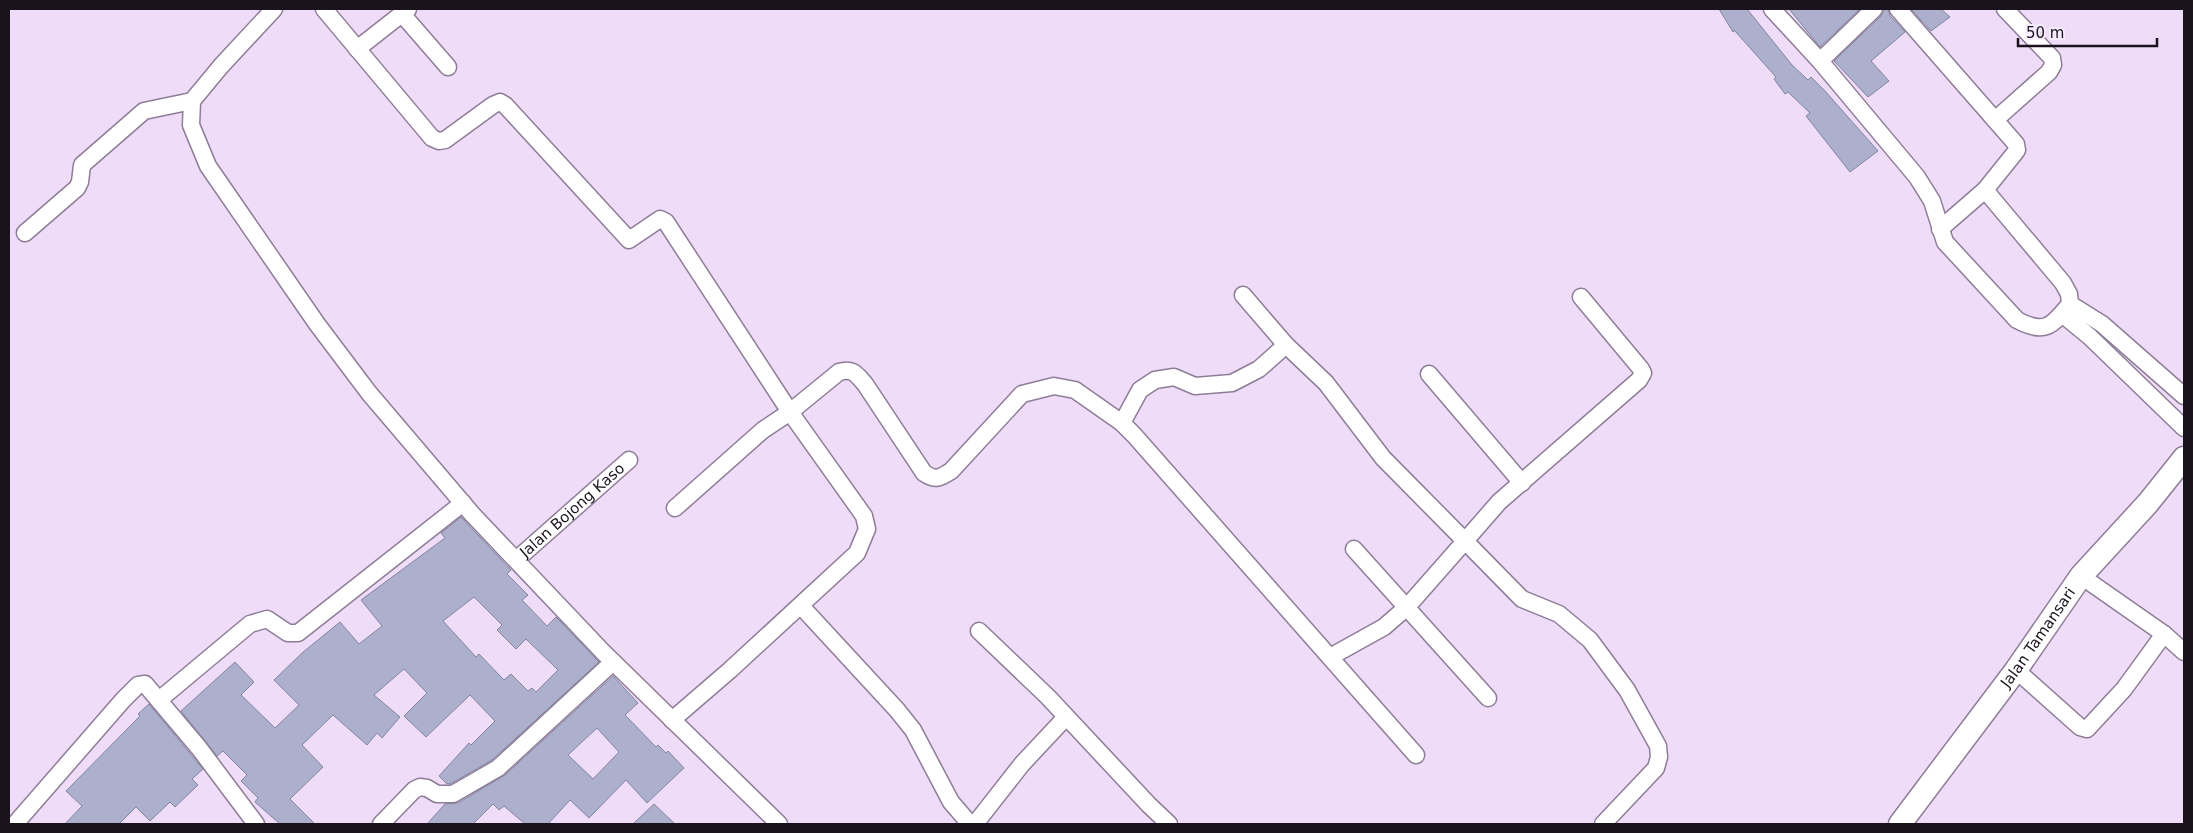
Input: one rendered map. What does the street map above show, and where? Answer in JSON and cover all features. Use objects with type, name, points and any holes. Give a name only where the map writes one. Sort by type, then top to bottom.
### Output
[{"type":"main road","name":"Jalan Tamansari","points":[[1900,824],[2016,670],[2081,576],[2148,503],[2184,458]]},
{"type":"street","points":[[25,233],[72,193],[80,182],[82,165],[135,117],[151,108],[192,101],[274,9]]},
{"type":"street","points":[[324,9],[432,138],[439,141],[445,140],[493,105],[500,102],[505,105],[628,240],[660,219],[666,222],[790,412],[864,516],[867,529],[857,553],[801,606],[672,720]]},
{"type":"street","points":[[1772,9],[1820,61],[1918,178],[1932,201],[1945,242],[2017,320],[2030,327],[2046,328],[2066,309],[2068,294],[2063,284],[1985,190]]},
{"type":"street","points":[[1820,61],[1874,9]]},
{"type":"street","points":[[1898,9],[2016,144],[2017,150],[1985,190],[1940,229]]},
{"type":"street","points":[[1996,120],[2049,72],[2053,65],[2052,58],[2005,9]]},
{"type":"street","points":[[357,49],[405,11],[448,67]]},
{"type":"street","points":[[192,101],[191,124],[208,166],[317,324],[369,393],[463,504],[613,662],[780,824]]},
{"type":"street","points":[[1243,295],[1286,345],[1326,383],[1383,458],[1522,599],[1559,614],[1590,640],[1627,690],[1658,746],[1659,757],[1656,768],[1603,824]]},
{"type":"street","points":[[1330,657],[1384,627],[1407,607],[1499,502],[1639,380],[1642,369],[1580,297]]},
{"type":"street","points":[[2066,309],[2102,324],[2184,396]]},
{"type":"street","points":[[2066,309],[2090,337],[2184,428]]},
{"type":"street","points":[[1122,423],[1140,390],[1155,380],[1174,377],[1195,386],[1232,383],[1260,370],[1286,345]]},
{"type":"street","points":[[675,508],[763,430],[790,412],[839,372],[853,371],[865,384],[924,473],[932,478],[940,478],[951,471],[1022,394],[1054,386],[1075,390],[1122,423],[1416,755]]},
{"type":"street","points":[[1429,374],[1522,483]]},
{"type":"street","name":"Jalan Bojong Kaso","points":[[516,560],[629,460]]},
{"type":"street","points":[[159,700],[250,624],[267,619],[288,633],[298,633],[463,504]]},
{"type":"street","points":[[1354,548],[1488,698]]},
{"type":"street","points":[[2081,576],[2164,634],[2184,652]]},
{"type":"street","points":[[801,606],[907,723],[935,768],[951,802],[970,824]]},
{"type":"street","points":[[979,630],[1066,717],[1149,806],[1169,824]]},
{"type":"street","points":[[2016,670],[2080,727],[2087,729],[2124,689],[2164,634]]},
{"type":"street","points":[[381,824],[414,790],[420,787],[427,788],[437,794],[453,794],[498,768],[613,662]]},
{"type":"street","points":[[15,824],[133,689],[145,684],[199,748],[256,824]]},
{"type":"street","points":[[975,824],[1022,764],[1066,717]]},
{"type":"building","points":[[1719,9],[1747,9],[1792,65],[1808,80],[1811,77],[1825,91],[1878,151],[1850,172],[1806,116],[1810,113],[1788,92],[1785,94],[1774,79],[1776,77],[1734,30],[1733,32]]},
{"type":"building","points":[[1789,9],[1860,9],[1820,47]]},
{"type":"building","points":[[1884,9],[1888,9],[1890,16],[1905,32],[1871,61],[1889,81],[1868,97],[1834,61],[1881,16]]},
{"type":"building","points":[[1911,9],[1941,9],[1950,17],[1931,31]]},
{"type":"building","points":[[461,517],[511,570],[507,574],[528,595],[522,600],[547,626],[556,617],[599,662],[492,760],[450,784],[447,784],[439,776],[469,743],[471,745],[495,721],[470,695],[426,737],[404,716],[427,693],[404,669],[374,695],[400,717],[382,738],[377,733],[367,745],[333,715],[302,745],[323,767],[290,799],[315,824],[280,824],[255,802],[258,798],[241,781],[247,775],[223,751],[217,756],[181,711],[235,662],[254,682],[241,695],[275,728],[299,705],[274,680],[302,653],[340,622],[359,644],[382,626],[361,600],[445,538],[441,533]],"holes":[[[474,597],[502,625],[497,630],[516,649],[526,639],[558,670],[536,692],[532,688],[528,691],[511,674],[504,680],[479,654],[476,657],[443,621]]]},
{"type":"building","points":[[613,676],[638,703],[625,715],[656,747],[658,745],[666,753],[668,751],[684,768],[647,803],[626,780],[589,818],[570,800],[548,824],[525,824],[504,806],[499,810],[493,804],[473,824],[427,824],[445,804],[458,803],[505,775]],"holes":[[[597,728],[619,752],[593,779],[568,755]]]},
{"type":"building","points":[[149,704],[203,769],[192,779],[198,785],[175,807],[170,802],[150,821],[136,807],[119,824],[65,824],[82,806],[66,791],[140,716],[138,714]]},
{"type":"building","points":[[654,804],[675,824],[633,824]]}]
